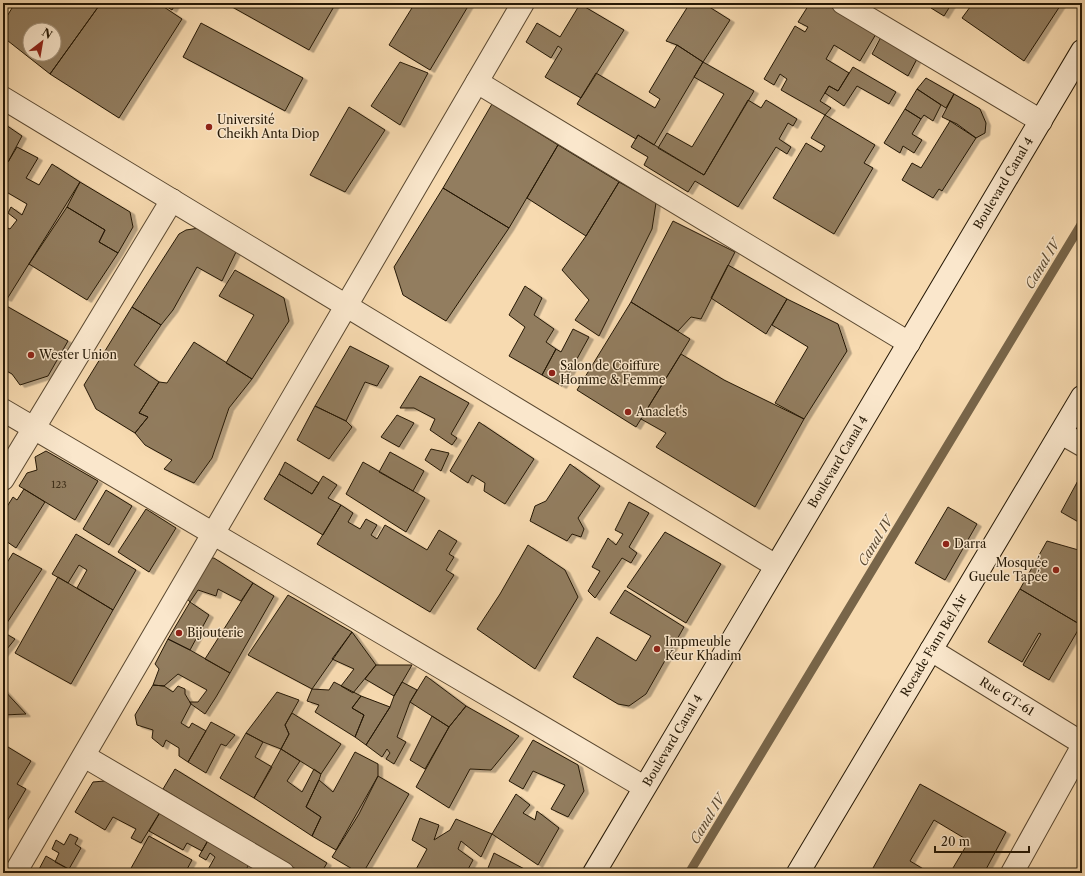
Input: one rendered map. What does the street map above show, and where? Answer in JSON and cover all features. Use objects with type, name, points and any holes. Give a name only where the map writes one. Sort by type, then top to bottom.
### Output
[{"type":"street","points":[[15,873],[523,3]]},
{"type":"street","points":[[843,3],[1041,121]]},
{"type":"street","name":"Boulevard Canal 4","points":[[594,873],[1082,52]]},
{"type":"street","points":[[477,82],[909,343]]},
{"type":"street","points":[[3,98],[776,566]]},
{"type":"street","points":[[3,479],[172,200]]},
{"type":"street","name":"Rocade Fann Bel Air","points":[[798,873],[1082,397]]},
{"type":"street","points":[[3,410],[644,787]]},
{"type":"street","points":[[1061,433],[1082,446]]},
{"type":"street","name":"Rue GT-61","points":[[931,650],[1082,743]]},
{"type":"street","points":[[1012,873],[1082,747]]},
{"type":"street","points":[[84,756],[283,873]]},
{"type":"building","points":[[15,3],[101,3],[62,57],[62,22],[22,22],[22,52],[3,37],[3,23]]},
{"type":"building","points":[[101,3],[158,3],[182,19],[119,118],[50,74],[59,62],[62,62],[62,57]]},
{"type":"building","points":[[161,3],[176,3],[172,10]]},
{"type":"building","points":[[225,3],[336,3],[309,50]]},
{"type":"building","points":[[415,3],[470,3],[430,70],[389,45]]},
{"type":"building","points":[[690,3],[703,3],[730,20],[703,62],[677,45],[666,41]]},
{"type":"building","points":[[810,3],[824,3],[876,34],[860,61],[834,45],[826,59],[849,73],[838,91],[829,86],[820,101],[831,108],[825,115],[781,90],[787,79],[780,74],[774,85],[764,79],[795,26],[805,32],[808,27],[798,22]]},
{"type":"building","points":[[935,3],[952,3],[944,16],[931,8]]},
{"type":"building","points":[[973,3],[1062,3],[1024,61],[962,18]]},
{"type":"building","points":[[580,4],[624,30],[581,98],[545,77],[562,49],[558,46],[551,58],[526,42],[537,23],[560,37]]},
{"type":"building","points":[[201,23],[303,78],[285,111],[183,57]]},
{"type":"building","points":[[881,37],[918,57],[908,76],[872,54]]},
{"type":"building","points":[[677,45],[703,62],[654,145],[638,135],[636,139],[577,104],[596,73],[655,108],[660,99],[649,92]]},
{"type":"building","points":[[35,62],[59,62],[50,74]]},
{"type":"building","points":[[400,62],[428,73],[400,125],[371,106]]},
{"type":"building","points":[[703,62],[754,91],[704,175],[658,148],[667,133],[692,147],[724,94],[694,77]]},
{"type":"building","points":[[853,67],[896,92],[889,104],[857,86],[844,106],[825,93],[829,86],[838,91]]},
{"type":"building","points":[[926,78],[954,94],[946,108],[917,89]]},
{"type":"building","points":[[917,89],[941,105],[933,121],[924,115],[921,119],[905,109]]},
{"type":"building","points":[[954,94],[980,109],[986,123],[985,133],[976,138],[957,124],[942,117]]},
{"type":"building","points":[[748,100],[761,108],[766,100],[797,119],[793,126],[788,123],[779,139],[791,147],[787,154],[776,147],[738,207],[695,181],[688,192],[644,165],[648,157],[631,147],[638,135],[704,175]]},
{"type":"building","points":[[492,104],[558,145],[509,228],[443,188]]},
{"type":"building","points":[[349,107],[385,130],[345,192],[310,175]]},
{"type":"building","points":[[905,109],[921,119],[912,134],[922,140],[914,153],[903,146],[900,153],[884,143]]},
{"type":"building","points":[[825,115],[875,145],[864,163],[873,168],[834,234],[773,198],[806,143],[821,152],[825,146],[811,138]]},
{"type":"building","points":[[950,121],[976,138],[942,191],[939,189],[933,198],[902,180],[912,163],[921,168]]},
{"type":"building","points":[[3,123],[22,136],[8,162],[3,160]]},
{"type":"building","points":[[558,145],[619,182],[586,236],[527,198]]},
{"type":"building","points":[[17,147],[38,158],[26,178],[39,185],[52,164],[80,182],[7,299],[3,297],[3,226],[10,229],[17,220],[8,213],[11,207],[22,215],[27,204],[3,190],[3,160],[8,162]]},
{"type":"building","points":[[80,182],[130,212],[133,227],[118,253],[99,242],[105,230],[67,207]]},
{"type":"building","points":[[619,182],[656,203],[652,229],[599,336],[575,320],[589,300],[562,270],[586,236]]},
{"type":"building","points":[[443,188],[509,228],[446,321],[403,295],[394,267]]},
{"type":"building","points":[[67,207],[105,230],[99,242],[118,253],[87,300],[29,264]]},
{"type":"building","points":[[673,221],[735,252],[701,319],[691,317],[678,331],[631,302]]},
{"type":"building","points":[[199,228],[237,250],[222,281],[197,267],[173,310],[161,325],[132,307],[179,234],[186,230]]},
{"type":"building","points":[[728,265],[787,299],[766,334],[711,298]]},
{"type":"building","points":[[235,270],[284,298],[289,321],[252,379],[226,363],[254,315],[219,296]]},
{"type":"building","points":[[525,286],[542,298],[534,315],[554,329],[546,342],[556,349],[542,375],[509,356],[525,327],[509,315]]},
{"type":"building","points":[[787,299],[838,324],[847,351],[804,419],[775,403],[808,347],[772,325]]},
{"type":"building","points":[[631,302],[690,339],[636,427],[577,390]]},
{"type":"building","name":"Wester Union","points":[[3,304],[68,341],[48,376],[20,385],[12,374],[3,369]]},
{"type":"building","points":[[132,307],[161,325],[134,365],[159,382],[139,413],[148,417],[135,433],[96,409],[84,385]]},
{"type":"building","points":[[573,329],[589,337],[562,386],[542,375],[556,349],[561,352]]},
{"type":"building","points":[[194,342],[252,379],[229,408],[212,458],[194,483],[164,469],[172,460],[145,445],[135,433],[148,417],[139,413],[159,382],[167,383]]},
{"type":"building","points":[[350,346],[389,366],[377,386],[365,382],[346,421],[315,406]]},
{"type":"building","points":[[681,354],[724,380],[804,419],[755,507],[656,447],[666,433],[641,419]]},
{"type":"building","points":[[420,376],[469,403],[451,434],[457,438],[452,445],[430,430],[435,419],[414,408],[400,408]]},
{"type":"building","points":[[315,406],[346,421],[352,427],[329,459],[297,440]]},
{"type":"building","points":[[397,415],[414,423],[399,447],[381,437]]},
{"type":"building","points":[[479,422],[534,459],[505,504],[484,491],[485,483],[472,475],[468,483],[450,471]]},
{"type":"building","points":[[431,449],[449,453],[441,471],[425,460]]},
{"type":"building","points":[[46,451],[98,481],[75,520],[19,486],[27,473],[37,470],[35,457]]},
{"type":"building","points":[[390,452],[424,471],[413,491],[379,472]]},
{"type":"building","points":[[285,462],[319,483],[312,494],[279,474]]},
{"type":"building","points":[[363,462],[425,498],[406,532],[346,494]]},
{"type":"building","points":[[570,464],[600,486],[578,518],[584,529],[581,537],[572,534],[567,541],[530,521],[535,506],[546,501]]},
{"type":"building","points":[[279,474],[312,494],[323,476],[337,485],[328,498],[341,505],[323,535],[264,499]]},
{"type":"building","points":[[1081,475],[1082,476],[1082,524],[1061,512]]},
{"type":"building","points":[[24,489],[45,502],[16,548],[3,539],[3,513],[13,497],[17,500]]},
{"type":"building","points":[[106,490],[132,506],[109,545],[83,529]]},
{"type":"building","points":[[629,502],[649,513],[629,547],[637,553],[631,563],[622,558],[595,598],[588,591],[600,571],[592,567],[608,538],[616,545],[623,534],[615,530]]},
{"type":"building","points":[[341,505],[353,513],[348,522],[360,529],[366,519],[377,525],[371,535],[377,539],[385,525],[427,550],[439,530],[457,541],[449,554],[454,557],[446,570],[454,575],[430,612],[317,544]]},
{"type":"building","name":"Darra","points":[[948,507],[977,524],[945,580],[915,563]]},
{"type":"building","points":[[146,509],[176,528],[149,572],[118,552]]},
{"type":"building","points":[[665,532],[721,564],[686,623],[627,587]]},
{"type":"building","points":[[76,534],[136,570],[113,610],[77,588],[87,570],[79,565],[68,583],[52,574]]},
{"type":"building","name":"Mosquée Gueule Tapée","points":[[1047,541],[1082,551],[1081,625],[1020,589]]},
{"type":"building","points":[[528,545],[565,570],[578,597],[535,669],[477,629],[500,594]]},
{"type":"building","points":[[13,553],[42,569],[3,629],[3,569]]},
{"type":"building","points":[[214,558],[253,583],[241,601],[218,589],[216,596],[198,590],[190,602],[183,594],[204,559]]},
{"type":"building","points":[[58,577],[113,610],[71,684],[15,653]]},
{"type":"building","points":[[253,583],[274,596],[230,673],[205,659]]},
{"type":"building","points":[[1020,589],[1081,625],[1049,680],[1023,665],[1041,634],[1039,633],[1022,662],[988,642]]},
{"type":"building","name":"Impmeuble Keur Khadim","points":[[625,590],[684,627],[646,694],[629,706],[618,704],[573,677],[597,637],[636,661],[651,636],[610,613]]},
{"type":"building","points":[[288,595],[352,632],[312,689],[248,655]]},
{"type":"building","points":[[190,602],[209,615],[190,650],[168,639]]},
{"type":"building","points":[[3,632],[15,639],[3,654]]},
{"type":"building","points":[[352,632],[376,665],[353,693],[341,686],[354,669],[332,659]]},
{"type":"building","points":[[168,639],[230,673],[205,714],[190,702],[198,702],[207,690],[178,674],[164,686],[153,685],[159,669],[155,664]]},
{"type":"building","points":[[376,665],[412,665],[394,696],[365,679]]},
{"type":"building","points":[[426,676],[466,706],[449,727],[410,702]]},
{"type":"building","points":[[334,682],[361,696],[352,708],[364,715],[355,737],[315,712],[319,705],[307,701],[312,689],[329,690]]},
{"type":"building","points":[[402,682],[417,690],[410,702],[397,737],[406,742],[394,764],[386,759],[390,753],[387,749],[382,757],[366,745],[390,707]]},
{"type":"building","points":[[153,685],[164,686],[173,692],[178,686],[185,689],[185,694],[191,704],[181,723],[189,728],[192,723],[206,731],[188,762],[179,756],[179,748],[166,740],[163,747],[152,738],[153,730],[137,725],[135,715]]},
{"type":"building","points":[[3,689],[26,714],[3,715]]},
{"type":"building","points":[[277,692],[299,700],[285,725],[289,734],[281,749],[246,733]]},
{"type":"building","points":[[361,696],[390,707],[366,745],[355,737],[364,715],[352,708]]},
{"type":"building","points":[[466,706],[519,736],[491,770],[470,769],[449,808],[416,787],[449,727]]},
{"type":"building","points":[[292,713],[341,744],[321,774],[281,749],[289,734],[285,725]]},
{"type":"building","points":[[432,716],[449,727],[425,769],[410,760]]},
{"type":"building","points":[[211,722],[235,735],[226,746],[221,744],[206,773],[188,762]]},
{"type":"building","points":[[246,733],[263,742],[255,757],[272,767],[254,798],[220,778]]},
{"type":"building","points":[[533,740],[578,765],[584,791],[568,817],[551,809],[565,785],[533,771],[523,789],[509,781]]},
{"type":"building","points":[[3,744],[31,761],[17,784],[26,789],[3,828]]},
{"type":"building","points":[[281,749],[300,761],[287,781],[302,792],[314,769],[321,774],[306,807],[321,817],[312,836],[254,798]]},
{"type":"building","points":[[355,752],[378,764],[378,776],[336,850],[312,836],[321,817],[306,807],[319,780],[333,792]]},
{"type":"building","points":[[175,769],[327,863],[321,873],[304,873],[284,863],[163,789]]},
{"type":"building","points":[[378,776],[409,794],[363,873],[359,873],[332,857],[359,814]]},
{"type":"building","points":[[116,780],[162,809],[141,843],[131,838],[136,829],[113,817],[105,830],[75,812],[93,782]]},
{"type":"building","points":[[920,784],[1006,832],[984,873],[950,873],[969,841],[934,820],[910,861],[930,873],[883,873],[873,868]]},
{"type":"building","points":[[516,794],[530,805],[523,813],[535,820],[537,811],[559,828],[538,865],[492,834]]},
{"type":"building","points":[[162,809],[210,837],[202,851],[187,843],[183,850],[149,831]]},
{"type":"building","points":[[420,818],[439,825],[434,840],[450,830],[456,819],[492,834],[481,857],[461,841],[458,849],[473,860],[466,873],[414,873],[427,849],[412,840]]},
{"type":"building","points":[[70,834],[78,838],[75,844],[81,848],[69,869],[55,862],[59,853],[52,849],[56,840],[64,845]]},
{"type":"building","points":[[149,836],[192,860],[185,873],[136,873],[130,870]]},
{"type":"building","points":[[210,837],[251,861],[244,873],[206,873],[215,857],[210,853],[206,860],[199,856]]},
{"type":"building","points":[[494,853],[530,872],[530,873],[486,873]]},
{"type":"building","points":[[46,856],[73,872],[37,873]]},
{"type":"waterway","name":"Canal IV","points":[[689,873],[1082,223]]},
{"type":"place","name":"Université Cheikh Anta Diop","points":[[209,127]]},
{"type":"place","name":"Wester Union","points":[[31,355]]},
{"type":"place","name":"Salon de Coiffure Homme & Femme","points":[[552,373]]},
{"type":"place","name":"Anaclet's","points":[[628,412]]},
{"type":"place","name":"Darra","points":[[946,544]]},
{"type":"place","name":"Mosquée Gueule Tapée","points":[[1056,570]]},
{"type":"place","name":"Bijouterie","points":[[179,633]]},
{"type":"place","name":"Impmeuble Keur Khadim","points":[[657,649]]}]
